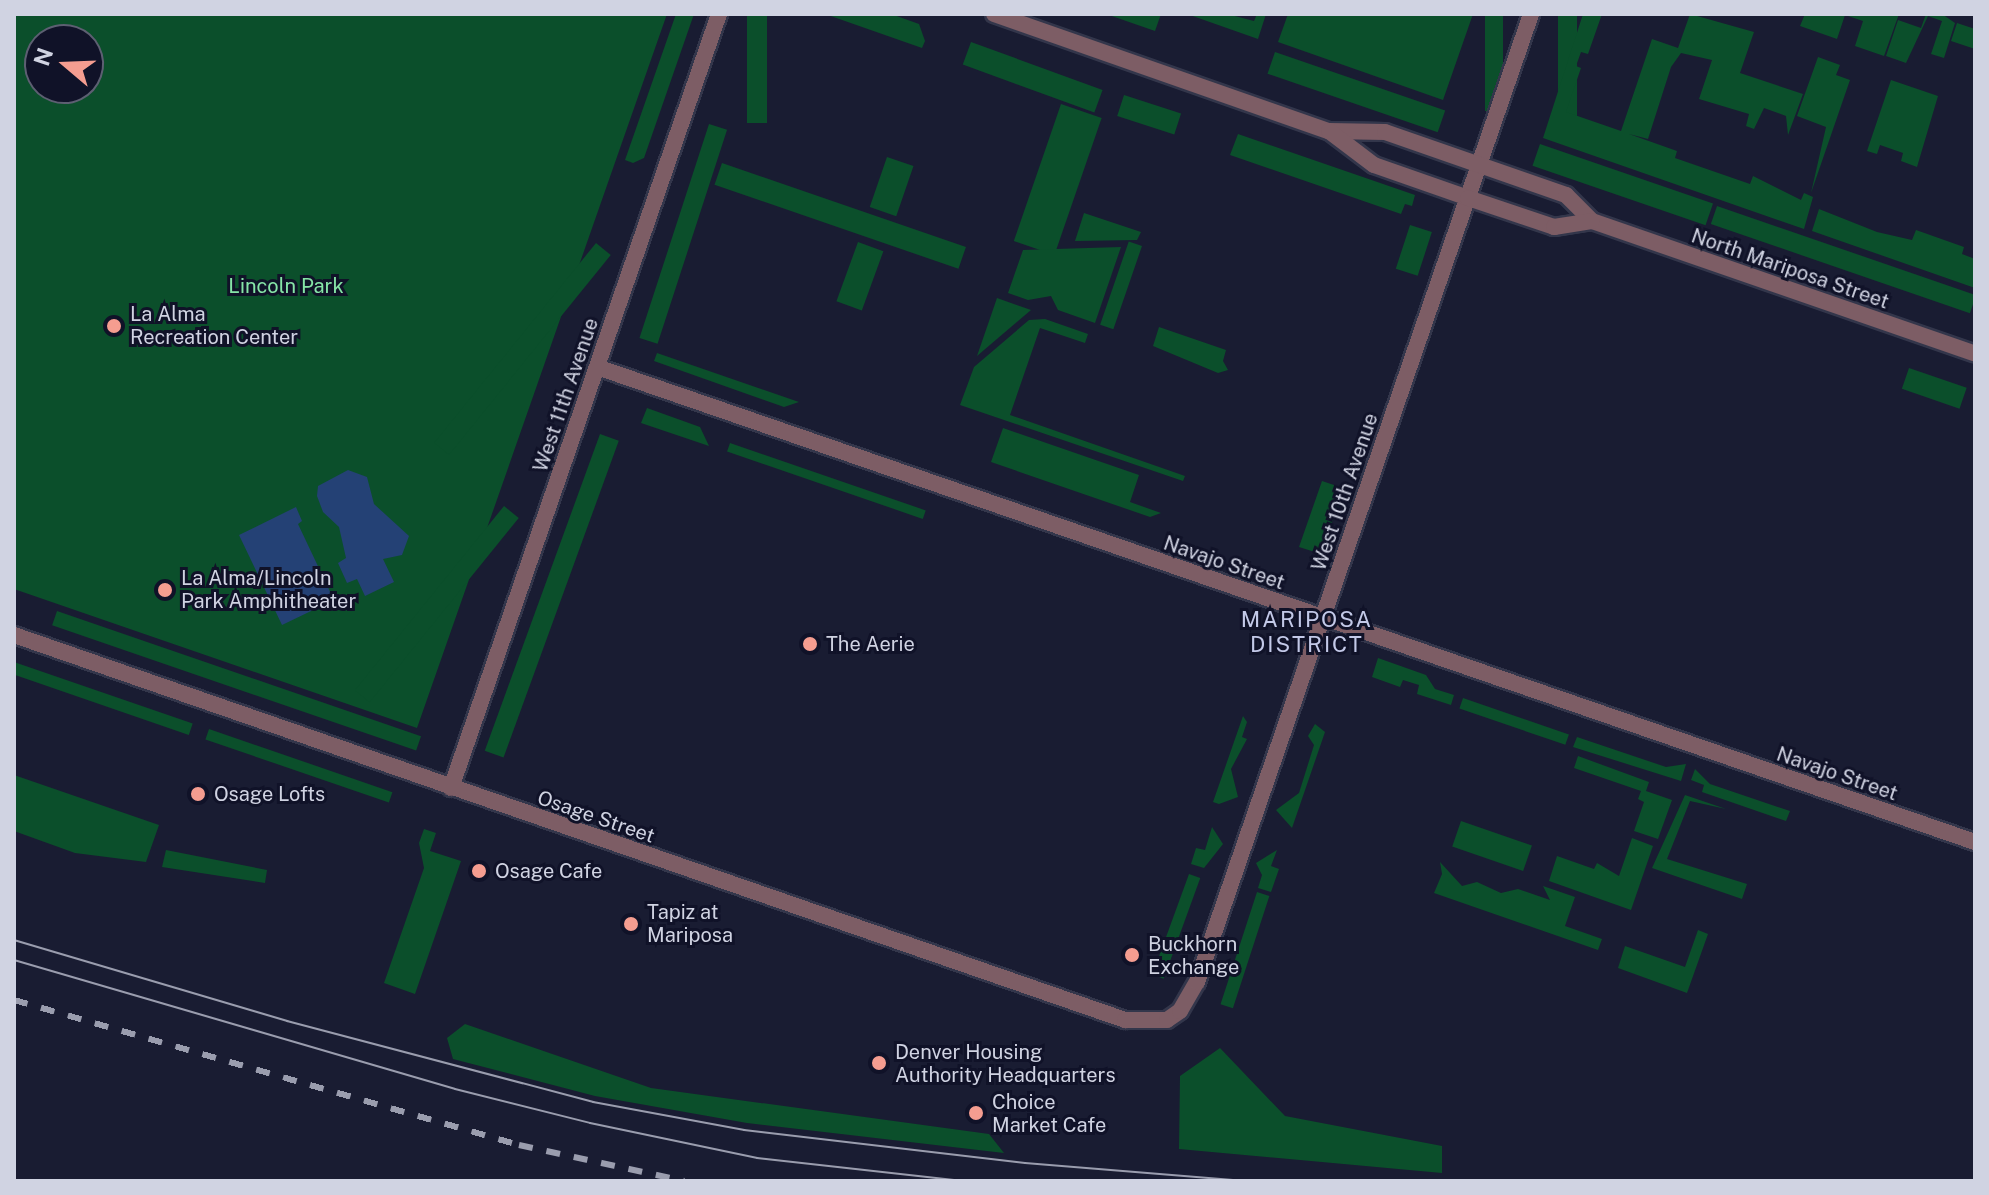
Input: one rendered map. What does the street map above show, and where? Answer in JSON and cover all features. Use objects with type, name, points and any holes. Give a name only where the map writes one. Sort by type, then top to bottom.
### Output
[{"type":"street","name":"West 11th Avenue","points":[[451,788],[719,14]]},
{"type":"street","name":"North Mariposa Street","points":[[994,14],[1329,131],[1374,165],[1468,198],[1554,227],[1592,221]]},
{"type":"street","name":"West 10th Avenue","points":[[1167,1020],[1180,1011],[1197,982],[1531,14]]},
{"type":"street","name":"North Mariposa Street","points":[[1329,131],[1385,132],[1566,195],[1592,221],[1975,354]]},
{"type":"street","name":"Navajo Street","points":[[597,367],[1975,842]]},
{"type":"street","name":"Osage Street","points":[[14,635],[1125,1020],[1167,1020]]},
{"type":"green space","name":"Lincoln Park","points":[[14,14],[667,14],[417,728],[14,589]]},
{"type":"green space","points":[[676,14],[694,14],[644,158],[633,163],[625,160]]},
{"type":"green space","points":[[747,14],[767,14],[767,123],[747,123]]},
{"type":"green space","points":[[825,14],[891,14],[919,24],[925,41],[922,48]]},
{"type":"green space","points":[[1106,14],[1161,14],[1155,31]]},
{"type":"green space","points":[[1187,14],[1227,14],[1254,21],[1257,14],[1266,14],[1258,39]]},
{"type":"green space","points":[[1288,14],[1473,14],[1443,100],[1278,42]]},
{"type":"green space","points":[[1485,14],[1503,14],[1503,111],[1485,111]]},
{"type":"green space","points":[[1558,14],[1577,14],[1577,136],[1558,136]]},
{"type":"green space","points":[[1583,14],[1602,14],[1588,54],[1581,52],[1576,66],[1581,68],[1566,112],[1621,131],[1652,39],[1678,48],[1690,14],[1754,32],[1740,73],[1803,94],[1788,135],[1786,116],[1764,108],[1754,129],[1746,126],[1749,114],[1699,99],[1712,60],[1681,53],[1671,67],[1648,139],[1629,134],[1677,151],[1675,158],[1750,184],[1753,176],[1801,200],[1804,193],[1813,197],[1804,229],[1543,138]]},
{"type":"green space","points":[[1805,14],[1899,14],[1884,56],[1855,46],[1863,21],[1845,15],[1837,39],[1800,26]]},
{"type":"green space","points":[[1926,14],[1942,14],[1955,23],[1944,58],[1931,54],[1942,21],[1928,16],[1906,63],[1886,56],[1898,20],[1921,28]]},
{"type":"green space","points":[[1957,23],[1975,29],[1975,49],[1951,41]]},
{"type":"green space","points":[[971,42],[1103,90],[1094,112],[963,65]]},
{"type":"green space","points":[[1275,52],[1445,111],[1438,132],[1268,74]]},
{"type":"green space","points":[[1818,57],[1840,65],[1836,75],[1850,80],[1811,193],[1826,127],[1797,116]]},
{"type":"green space","points":[[1891,80],[1938,96],[1917,167],[1901,161],[1903,153],[1880,145],[1877,154],[1867,151]]},
{"type":"green space","points":[[1124,95],[1181,114],[1174,134],[1117,116]]},
{"type":"green space","points":[[1061,104],[1102,118],[1054,255],[1014,241]]},
{"type":"green space","points":[[709,124],[727,130],[658,344],[639,338]]},
{"type":"green space","points":[[1238,134],[1415,195],[1412,206],[1405,204],[1401,214],[1230,155]]},
{"type":"green space","points":[[1540,144],[1713,204],[1706,225],[1533,166]]},
{"type":"green space","points":[[887,157],[913,166],[896,216],[870,207]]},
{"type":"green space","points":[[722,163],[966,247],[958,269],[715,185]]},
{"type":"green space","points":[[1717,206],[1975,295],[1970,313],[1711,224]]},
{"type":"green space","points":[[1819,209],[1877,232],[1912,240],[1916,230],[1964,247],[1962,254],[1975,259],[1975,288],[1812,231]]},
{"type":"green space","points":[[1084,213],[1141,232],[1137,240],[1075,241]]},
{"type":"green space","points":[[1410,225],[1432,232],[1418,276],[1396,269]]},
{"type":"green space","points":[[1129,241],[1142,246],[1113,329],[1100,325]]},
{"type":"green space","points":[[858,242],[883,251],[862,310],[836,301]]},
{"type":"green space","points":[[596,243],[611,255],[449,455],[434,443]]},
{"type":"green space","points":[[1121,247],[1095,323],[1058,310],[1051,296],[1028,300],[1008,293],[1023,250]]},
{"type":"green space","points":[[997,298],[1031,310],[977,356]]},
{"type":"green space","points":[[1045,319],[1088,334],[1085,343],[1040,328],[1010,415],[1185,476],[1183,481],[960,405],[974,367],[1029,320]]},
{"type":"green space","points":[[1159,327],[1226,350],[1223,361],[1228,370],[1218,373],[1153,346]]},
{"type":"green space","points":[[657,353],[799,402],[784,407],[654,361]]},
{"type":"green space","points":[[1909,368],[1967,388],[1960,409],[1902,389]]},
{"type":"green space","points":[[647,408],[700,427],[709,446],[641,423]]},
{"type":"green space","points":[[1003,428],[1139,475],[1130,502],[1161,513],[1150,517],[991,462]]},
{"type":"green space","points":[[600,434],[619,441],[504,758],[485,751]]},
{"type":"green space","points":[[730,443],[926,510],[923,519],[727,452]]},
{"type":"green space","points":[[1322,481],[1337,486],[1339,507],[1318,553],[1299,547]]},
{"type":"green space","points":[[504,506],[519,518],[370,702],[355,690]]},
{"type":"green space","points":[[57,611],[421,736],[416,751],[52,625]]},
{"type":"green space","points":[[1378,658],[1426,675],[1435,689],[1454,695],[1451,705],[1417,694],[1419,685],[1403,680],[1400,687],[1372,677]]},
{"type":"green space","points":[[14,662],[193,724],[189,735],[14,675]]},
{"type":"green space","points":[[1463,698],[1569,734],[1565,745],[1459,708]]},
{"type":"green space","points":[[1243,716],[1247,722],[1242,737],[1247,739],[1231,769],[1238,797],[1219,804],[1213,802]]},
{"type":"green space","points":[[1315,724],[1325,732],[1292,828],[1276,810],[1299,793],[1314,745],[1308,736]]},
{"type":"green space","points":[[209,729],[392,792],[389,803],[205,739]]},
{"type":"green space","points":[[1577,737],[1666,767],[1686,764],[1681,781],[1573,747]]},
{"type":"green space","points":[[1578,756],[1649,782],[1646,791],[1672,800],[1658,839],[1634,831],[1644,802],[1638,799],[1641,791],[1574,768]]},
{"type":"green space","points":[[1695,769],[1710,784],[1790,811],[1786,821],[1702,792],[1704,785],[1691,780]]},
{"type":"green space","points":[[14,775],[159,825],[146,862],[75,853],[14,831]]},
{"type":"green space","points":[[1685,795],[1726,809],[1690,801],[1667,859],[1747,884],[1742,899],[1652,868]]},
{"type":"green space","points":[[1461,821],[1532,845],[1523,871],[1452,847]]},
{"type":"green space","points":[[1212,827],[1223,844],[1204,868],[1191,864],[1196,848],[1205,850]]},
{"type":"green space","points":[[424,829],[436,833],[430,851],[461,861],[415,994],[384,983],[424,868],[419,843]]},
{"type":"green space","points":[[1632,838],[1653,846],[1631,910],[1549,881],[1557,856],[1594,869],[1597,863],[1619,876]]},
{"type":"green space","points":[[166,850],[267,870],[265,883],[162,867]]},
{"type":"green space","points":[[1277,850],[1271,866],[1279,869],[1271,892],[1258,888],[1262,875],[1256,863]]},
{"type":"green space","points":[[1440,862],[1462,886],[1477,882],[1501,893],[1518,889],[1550,900],[1543,886],[1575,897],[1565,926],[1602,939],[1598,950],[1434,893],[1442,874]]},
{"type":"green space","points":[[1189,874],[1200,878],[1164,979],[1152,975]]},
{"type":"green space","points":[[1257,892],[1269,896],[1233,1008],[1221,1004]]},
{"type":"green space","points":[[1698,930],[1708,934],[1687,993],[1618,968],[1625,946],[1685,967]]},
{"type":"green space","points":[[465,1024],[651,1088],[989,1134],[1004,1153],[747,1123],[595,1096],[453,1059],[447,1038]]},
{"type":"green space","points":[[1220,1048],[1285,1116],[1442,1146],[1442,1173],[1179,1149],[1180,1076]]},
{"type":"water","points":[[348,470],[367,477],[374,504],[409,536],[402,555],[383,559],[394,582],[365,596],[357,579],[347,583],[338,563],[346,558],[339,527],[323,512],[317,496],[318,486]]},
{"type":"water","points":[[296,507],[302,521],[298,524],[334,600],[282,625],[239,535]]},
{"type":"tram line","points":[[14,940],[287,1021],[593,1102],[744,1130],[1025,1163],[1245,1181]]},
{"type":"tram line","points":[[14,960],[455,1089],[590,1123],[757,1158],[961,1181]]},
{"type":"railway","points":[[14,1000],[519,1145],[684,1181]]},
{"type":"place","name":"La Alma Recreation Center","points":[[114,326]]},
{"type":"place","name":"La Alma/Lincoln Park Amphitheater","points":[[165,590]]},
{"type":"place","name":"The Aerie","points":[[810,644]]},
{"type":"place","name":"Osage Lofts","points":[[198,794]]},
{"type":"place","name":"Osage Cafe","points":[[479,871]]},
{"type":"place","name":"Tapiz at Mariposa","points":[[631,924]]},
{"type":"place","name":"Buckhorn Exchange","points":[[1132,955]]},
{"type":"place","name":"Denver Housing Authority Headquarters","points":[[879,1063]]},
{"type":"place","name":"Choice Market Cafe","points":[[976,1113]]},
{"type":"district","name":"MARIPOSA DISTRICT","points":[[1307,632]]}]
